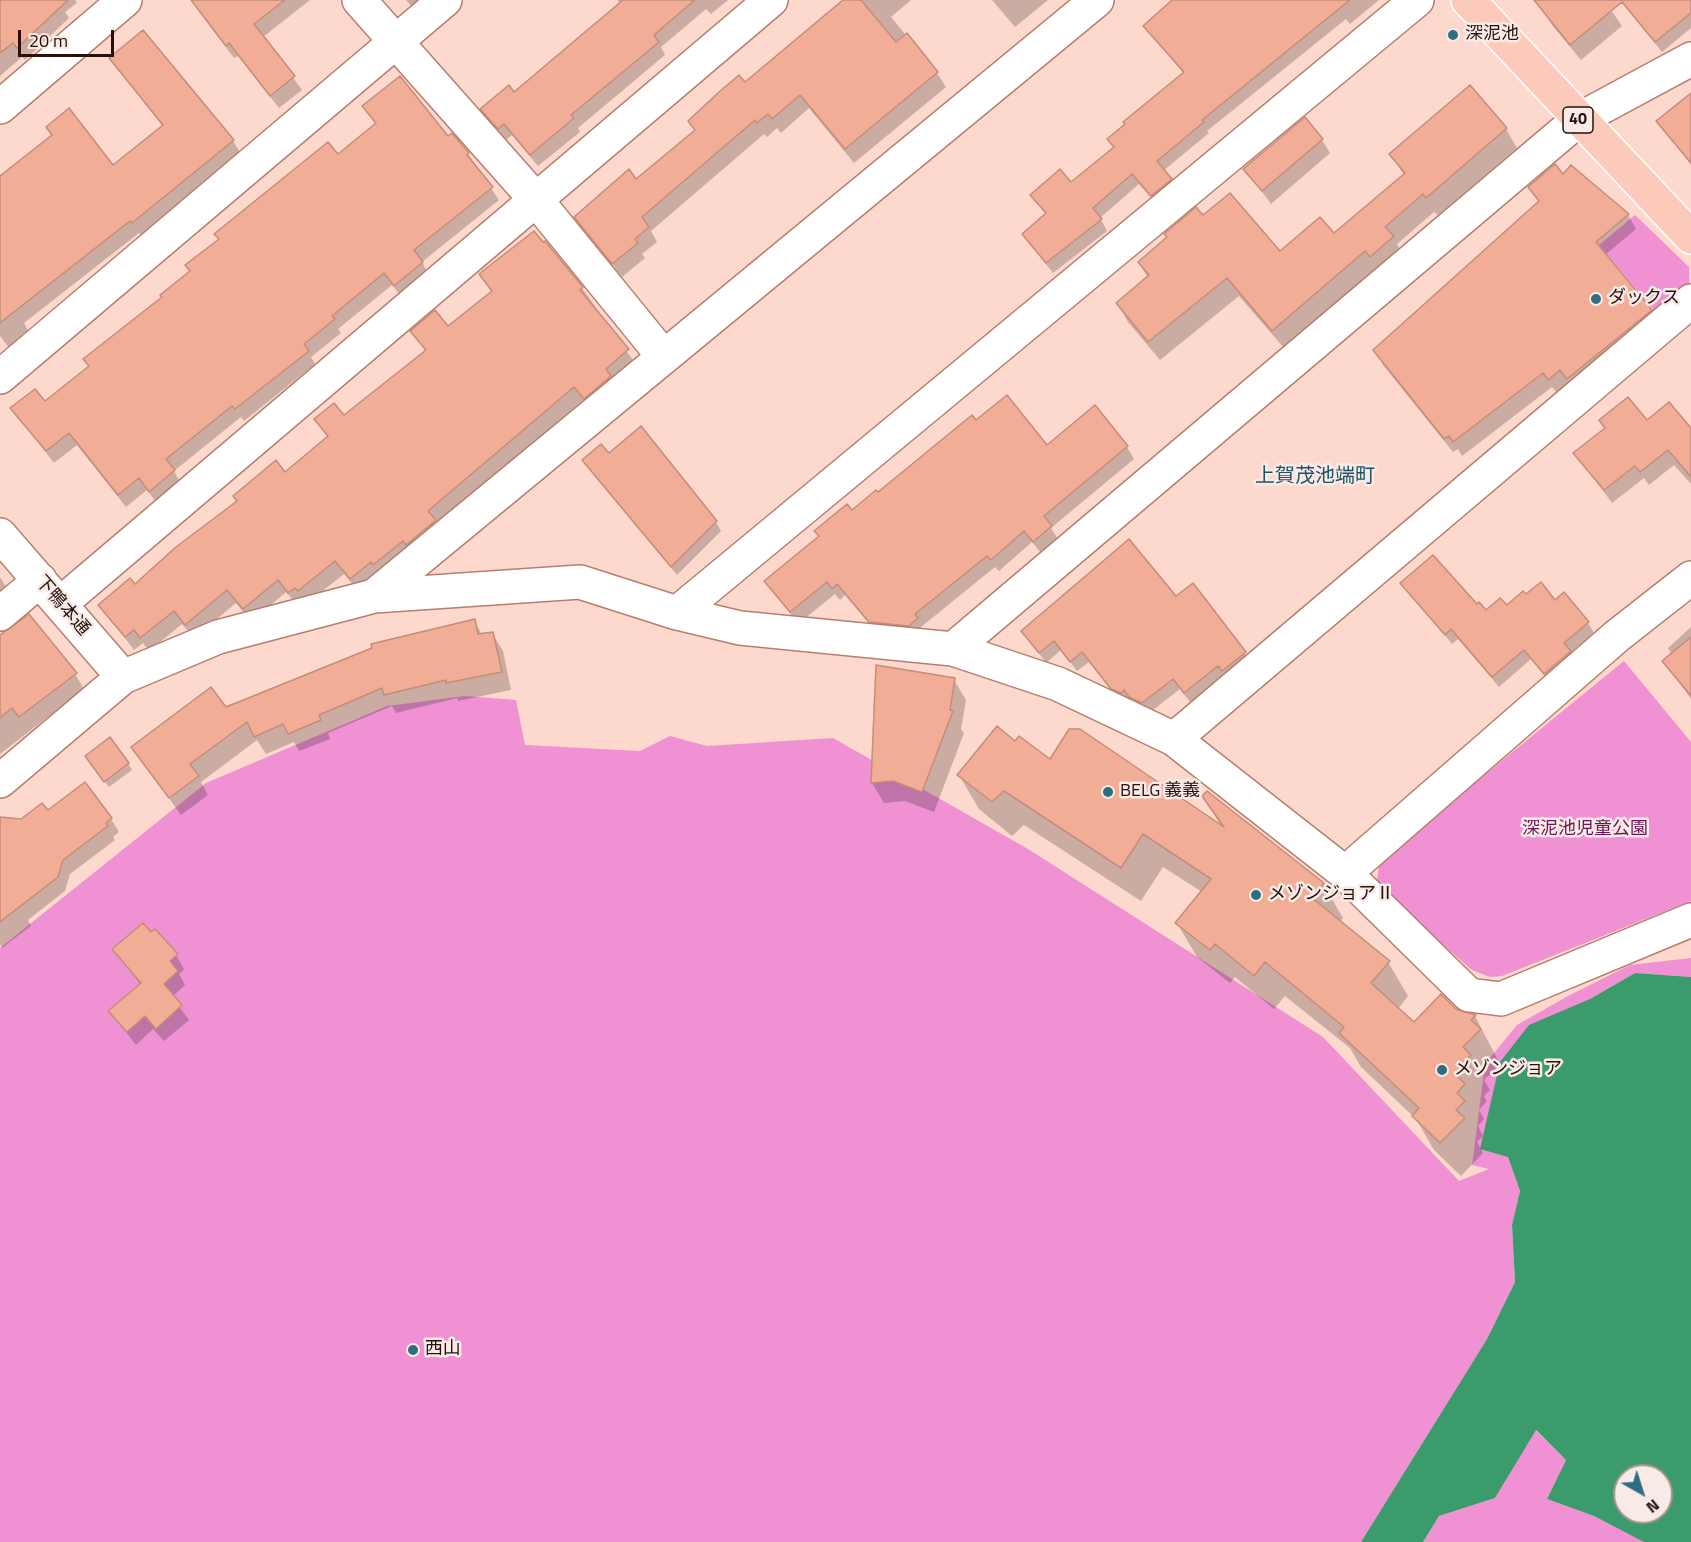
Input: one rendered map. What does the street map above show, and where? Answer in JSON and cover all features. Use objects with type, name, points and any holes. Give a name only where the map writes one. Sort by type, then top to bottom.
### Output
[{"type":"main road","name":"40","points":[[1468,0],[1578,120],[1691,237]]},
{"type":"street","points":[[0,106],[125,0]]},
{"type":"street","points":[[359,0],[537,201],[664,357]]},
{"type":"street","points":[[0,377],[445,0]]},
{"type":"street","points":[[0,614],[50,592],[537,201],[771,0]]},
{"type":"street","points":[[374,596],[1096,0]]},
{"type":"street","points":[[677,613],[1417,0]]},
{"type":"street","points":[[953,649],[1578,120],[1691,59]]},
{"type":"street","points":[[1174,739],[1691,301]]},
{"type":"street","name":"下鴨本通","points":[[0,535],[123,677]]},
{"type":"street","points":[[1345,873],[1617,636],[1691,578]]},
{"type":"street","points":[[0,781],[123,677],[218,637],[374,596],[580,582],[677,613],[740,628],[953,649],[1058,684],[1174,739],[1345,873],[1469,995],[1502,999],[1691,920]]},
{"type":"green space","points":[[1635,215],[1689,267],[1689,290],[1658,315],[1599,245]]},
{"type":"green space","name":"深泥池児童公園","points":[[1624,661],[1691,742],[1691,901],[1502,976],[1490,977],[1472,970],[1376,886],[1380,860]]},
{"type":"green space","points":[[465,696],[516,700],[525,745],[640,751],[670,736],[707,746],[833,738],[1028,849],[1323,1037],[1459,1181],[1489,1169],[1472,1165],[1485,1064],[1517,1025],[1630,965],[1691,958],[1691,977],[1635,973],[1590,999],[1508,1157],[1520,1191],[1512,1225],[1515,1282],[1487,1339],[1361,1542],[0,1542],[0,948],[206,783],[387,706]]},
{"type":"green space","points":[[1535,1430],[1566,1460],[1547,1499],[1594,1516],[1646,1542],[1423,1542],[1439,1516],[1495,1498]]},
{"type":"shaded area","points":[[1635,973],[1691,977],[1691,1542],[1644,1542],[1594,1516],[1547,1499],[1566,1460],[1536,1430],[1495,1498],[1439,1516],[1423,1542],[1361,1542],[1487,1339],[1515,1282],[1512,1225],[1520,1191],[1508,1157],[1480,1149],[1500,1062],[1529,1025],[1590,999]]},
{"type":"building","points":[[0,0],[68,0],[17,48],[13,43],[0,53]]},
{"type":"building","points":[[191,0],[285,0],[254,24],[295,76],[270,96],[229,43],[226,46]]},
{"type":"building","points":[[623,0],[695,0],[654,35],[659,42],[571,115],[574,118],[530,155],[504,124],[498,129],[480,109],[509,85],[514,92]]},
{"type":"building","points":[[843,0],[861,0],[896,42],[907,33],[938,72],[845,149],[800,95],[772,119],[768,114],[757,123],[755,120],[642,217],[649,227],[635,239],[638,243],[612,264],[574,217],[629,169],[636,179],[695,130],[688,121],[719,92],[739,75],[745,82]]},
{"type":"building","points":[[1172,0],[1350,0],[1202,120],[1204,122],[1157,161],[1172,179],[1151,196],[1132,174],[1093,208],[1102,219],[1046,263],[1022,234],[1046,213],[1030,195],[1060,169],[1071,182],[1114,147],[1107,139],[1125,124],[1123,122],[1184,72],[1143,26]]},
{"type":"building","points":[[1534,0],[1691,0],[1691,13],[1655,42],[1622,2],[1570,45]]},
{"type":"building","points":[[143,30],[234,140],[132,223],[130,221],[0,323],[0,176],[52,135],[46,127],[69,108],[113,165],[163,125],[109,58]]},
{"type":"building","points":[[400,76],[448,136],[452,133],[469,153],[467,155],[493,187],[414,250],[423,262],[394,286],[384,273],[332,316],[335,319],[304,344],[309,351],[235,409],[232,406],[166,459],[175,470],[149,492],[139,478],[118,495],[69,433],[46,451],[10,408],[35,389],[45,401],[89,366],[83,359],[162,297],[160,295],[190,271],[185,265],[219,239],[214,234],[328,142],[338,154],[376,123],[362,106]]},
{"type":"building","points":[[1470,85],[1507,128],[1426,198],[1423,194],[1385,227],[1394,236],[1370,257],[1365,251],[1272,331],[1227,278],[1148,342],[1116,303],[1149,275],[1138,262],[1167,237],[1164,234],[1196,207],[1203,215],[1230,193],[1280,251],[1320,217],[1334,233],[1405,173],[1389,154]]},
{"type":"building","points":[[1691,93],[1691,163],[1656,121]]},
{"type":"building","points":[[1305,117],[1323,139],[1262,191],[1243,169]]},
{"type":"building","points":[[1555,164],[1563,174],[1571,165],[1629,214],[1596,242],[1652,310],[1567,379],[1560,370],[1548,380],[1543,373],[1453,442],[1449,436],[1444,439],[1373,350],[1539,201],[1528,187]]},
{"type":"building","points":[[534,231],[583,287],[580,290],[629,349],[606,369],[611,376],[584,399],[574,387],[428,511],[436,520],[406,545],[403,541],[373,565],[371,562],[350,579],[335,561],[298,591],[295,588],[288,593],[278,580],[243,609],[227,590],[185,625],[174,611],[140,638],[134,630],[125,637],[98,605],[130,578],[135,584],[176,547],[237,501],[233,496],[276,460],[285,472],[328,436],[314,419],[334,403],[344,415],[426,350],[410,331],[435,310],[448,326],[492,291],[479,274]]},
{"type":"building","points":[[1007,395],[1047,445],[1095,405],[1128,446],[1044,516],[1052,526],[1033,542],[1024,531],[991,560],[987,556],[915,614],[918,618],[909,626],[869,622],[837,584],[832,589],[827,582],[790,612],[764,581],[819,536],[814,531],[847,504],[852,510],[876,490],[878,492],[972,415],[976,420]]},
{"type":"building","points":[[1628,397],[1647,420],[1669,402],[1691,428],[1691,477],[1668,450],[1640,472],[1635,466],[1604,490],[1573,453],[1605,428],[1599,420]]},
{"type":"building","points":[[641,426],[717,521],[671,567],[582,460],[601,444],[609,453]]},
{"type":"building","points":[[1129,539],[1176,596],[1193,583],[1246,652],[1222,671],[1218,666],[1184,693],[1173,679],[1142,703],[1129,697],[1124,690],[1121,693],[1111,689],[1082,652],[1070,662],[1054,641],[1039,653],[1021,631]]},
{"type":"building","points":[[1433,555],[1477,604],[1479,602],[1486,610],[1500,598],[1507,605],[1523,591],[1526,594],[1541,582],[1555,600],[1564,592],[1589,622],[1564,643],[1571,651],[1544,674],[1524,650],[1492,677],[1451,629],[1445,635],[1400,583]]},
{"type":"building","points":[[29,614],[77,673],[19,717],[12,708],[0,718],[0,635]]},
{"type":"building","points":[[475,619],[478,634],[493,632],[502,672],[446,683],[446,680],[384,695],[382,688],[319,715],[321,720],[288,734],[283,724],[254,737],[247,722],[190,764],[199,776],[169,798],[131,747],[211,687],[226,707],[372,648],[371,644]]},
{"type":"building","points":[[1691,637],[1691,696],[1662,661]]},
{"type":"building","points":[[876,665],[955,678],[950,710],[953,711],[922,792],[893,781],[871,783]]},
{"type":"building","points":[[997,726],[1015,741],[1019,736],[1050,759],[1069,729],[1080,729],[1224,827],[1202,796],[1207,791],[1324,883],[1312,898],[1390,961],[1371,983],[1414,1022],[1441,994],[1456,1009],[1476,1015],[1471,1020],[1481,1029],[1463,1047],[1471,1055],[1464,1062],[1469,1066],[1458,1077],[1465,1084],[1457,1093],[1465,1101],[1456,1110],[1465,1118],[1440,1143],[1412,1116],[1419,1108],[1339,1033],[1344,1027],[1265,962],[1254,976],[1215,944],[1210,950],[1175,923],[1211,879],[1143,834],[1121,868],[1004,791],[992,802],[957,775]]},
{"type":"building","points":[[110,737],[129,763],[104,782],[85,756]]},
{"type":"building","points":[[85,782],[112,818],[106,823],[108,826],[63,860],[58,877],[0,922],[0,817],[21,819],[42,803],[48,810]]},
{"type":"building","points":[[143,923],[151,932],[155,929],[178,954],[170,961],[178,971],[164,984],[182,1005],[156,1029],[145,1016],[127,1032],[108,1011],[141,983],[112,949]]},
{"type":"place","name":"深泥池","points":[[1453,35]]},
{"type":"place","name":"ダックス","points":[[1596,299]]},
{"type":"place","name":"BELG 義義","points":[[1108,792]]},
{"type":"place","name":"メゾンジョアⅡ","points":[[1256,895]]},
{"type":"place","name":"メゾンジョア","points":[[1442,1070]]},
{"type":"place","name":"西山","points":[[413,1350]]},
{"type":"district","name":"上賀茂池端町","points":[[1315,477]]}]
